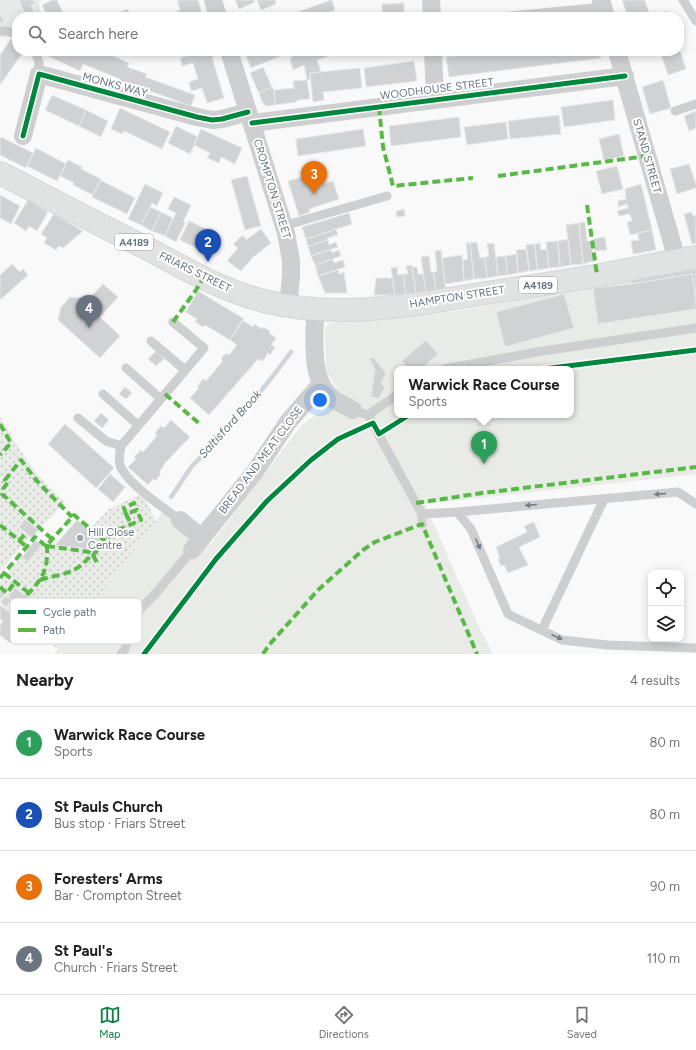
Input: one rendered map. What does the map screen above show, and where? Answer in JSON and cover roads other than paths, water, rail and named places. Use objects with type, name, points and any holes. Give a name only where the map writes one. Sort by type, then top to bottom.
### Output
[{"type":"main road","name":"FRIARS STREET","points":[[0,174],[204,277],[246,296],[288,306]]},
{"type":"main road","name":"HAMPTON STREET","points":[[288,306],[315,310],[372,309],[406,305],[587,277],[686,259]]},
{"type":"street","points":[[213,0],[217,12]]},
{"type":"street","points":[[431,0],[432,12]]},
{"type":"street","name":"CROMPTON STREET","points":[[231,56],[284,226],[291,261],[288,306]]},
{"type":"street","points":[[433,56],[435,100]]},
{"type":"street","name":"STAND STREET","points":[[619,56],[637,124],[686,259]]},
{"type":"street","points":[[23,136],[39,74]]},
{"type":"street","name":"MONKS WAY","points":[[39,74],[197,117],[212,120],[250,117]]},
{"type":"street","name":"WOODHOUSE STREET","points":[[250,117],[435,100],[625,76]]},
{"type":"street","points":[[315,310],[316,370],[321,384],[326,392],[333,398],[361,413]]},
{"type":"street","name":"BREAD AND MEAT CLOSE","points":[[197,544],[254,473],[288,422],[321,384]]},
{"type":"street","points":[[180,520],[197,544]]},
{"type":"lane","points":[[683,0],[696,21]]},
{"type":"lane","points":[[558,12],[603,8]]},
{"type":"lane","points":[[0,31],[12,33]]},
{"type":"lane","points":[[37,56],[39,62],[39,74]]},
{"type":"lane","points":[[676,111],[696,104]]},
{"type":"lane","points":[[284,226],[387,196]]},
{"type":"lane","points":[[173,322],[204,348],[121,446],[119,460],[120,466],[125,475],[142,491],[180,520]]},
{"type":"lane","points":[[460,366],[537,352],[696,328]]},
{"type":"lane","points":[[151,341],[185,370]]},
{"type":"lane","points":[[126,368],[161,399]]},
{"type":"lane","points":[[103,394],[138,425]]},
{"type":"lane","points":[[394,396],[361,413],[422,514],[422,524]]},
{"type":"lane","points":[[78,418],[106,441],[121,446]]},
{"type":"lane","points":[[422,514],[678,492],[696,504]]},
{"type":"lane","points":[[542,630],[604,499]]},
{"type":"lane","points":[[457,512],[471,529],[508,614],[562,640],[607,645],[696,648]]},
{"type":"lane","points":[[142,607],[156,593],[197,544]]},
{"type":"lane","points":[[121,654],[127,644]]},
{"type":"waterway","name":"Saltisford Brook","points":[[171,497],[192,466],[246,409],[291,352]]},
{"type":"place","name":"Foresters' Arms","points":[[314,194]]},
{"type":"place","name":"St Pauls Church","points":[[208,262]]},
{"type":"place","name":"St Paul's","points":[[89,328]]},
{"type":"place","name":"Warwick Race Course","points":[[484,464]]},
{"type":"place","name":"Hill Close Centre","points":[[80,538]]}]
